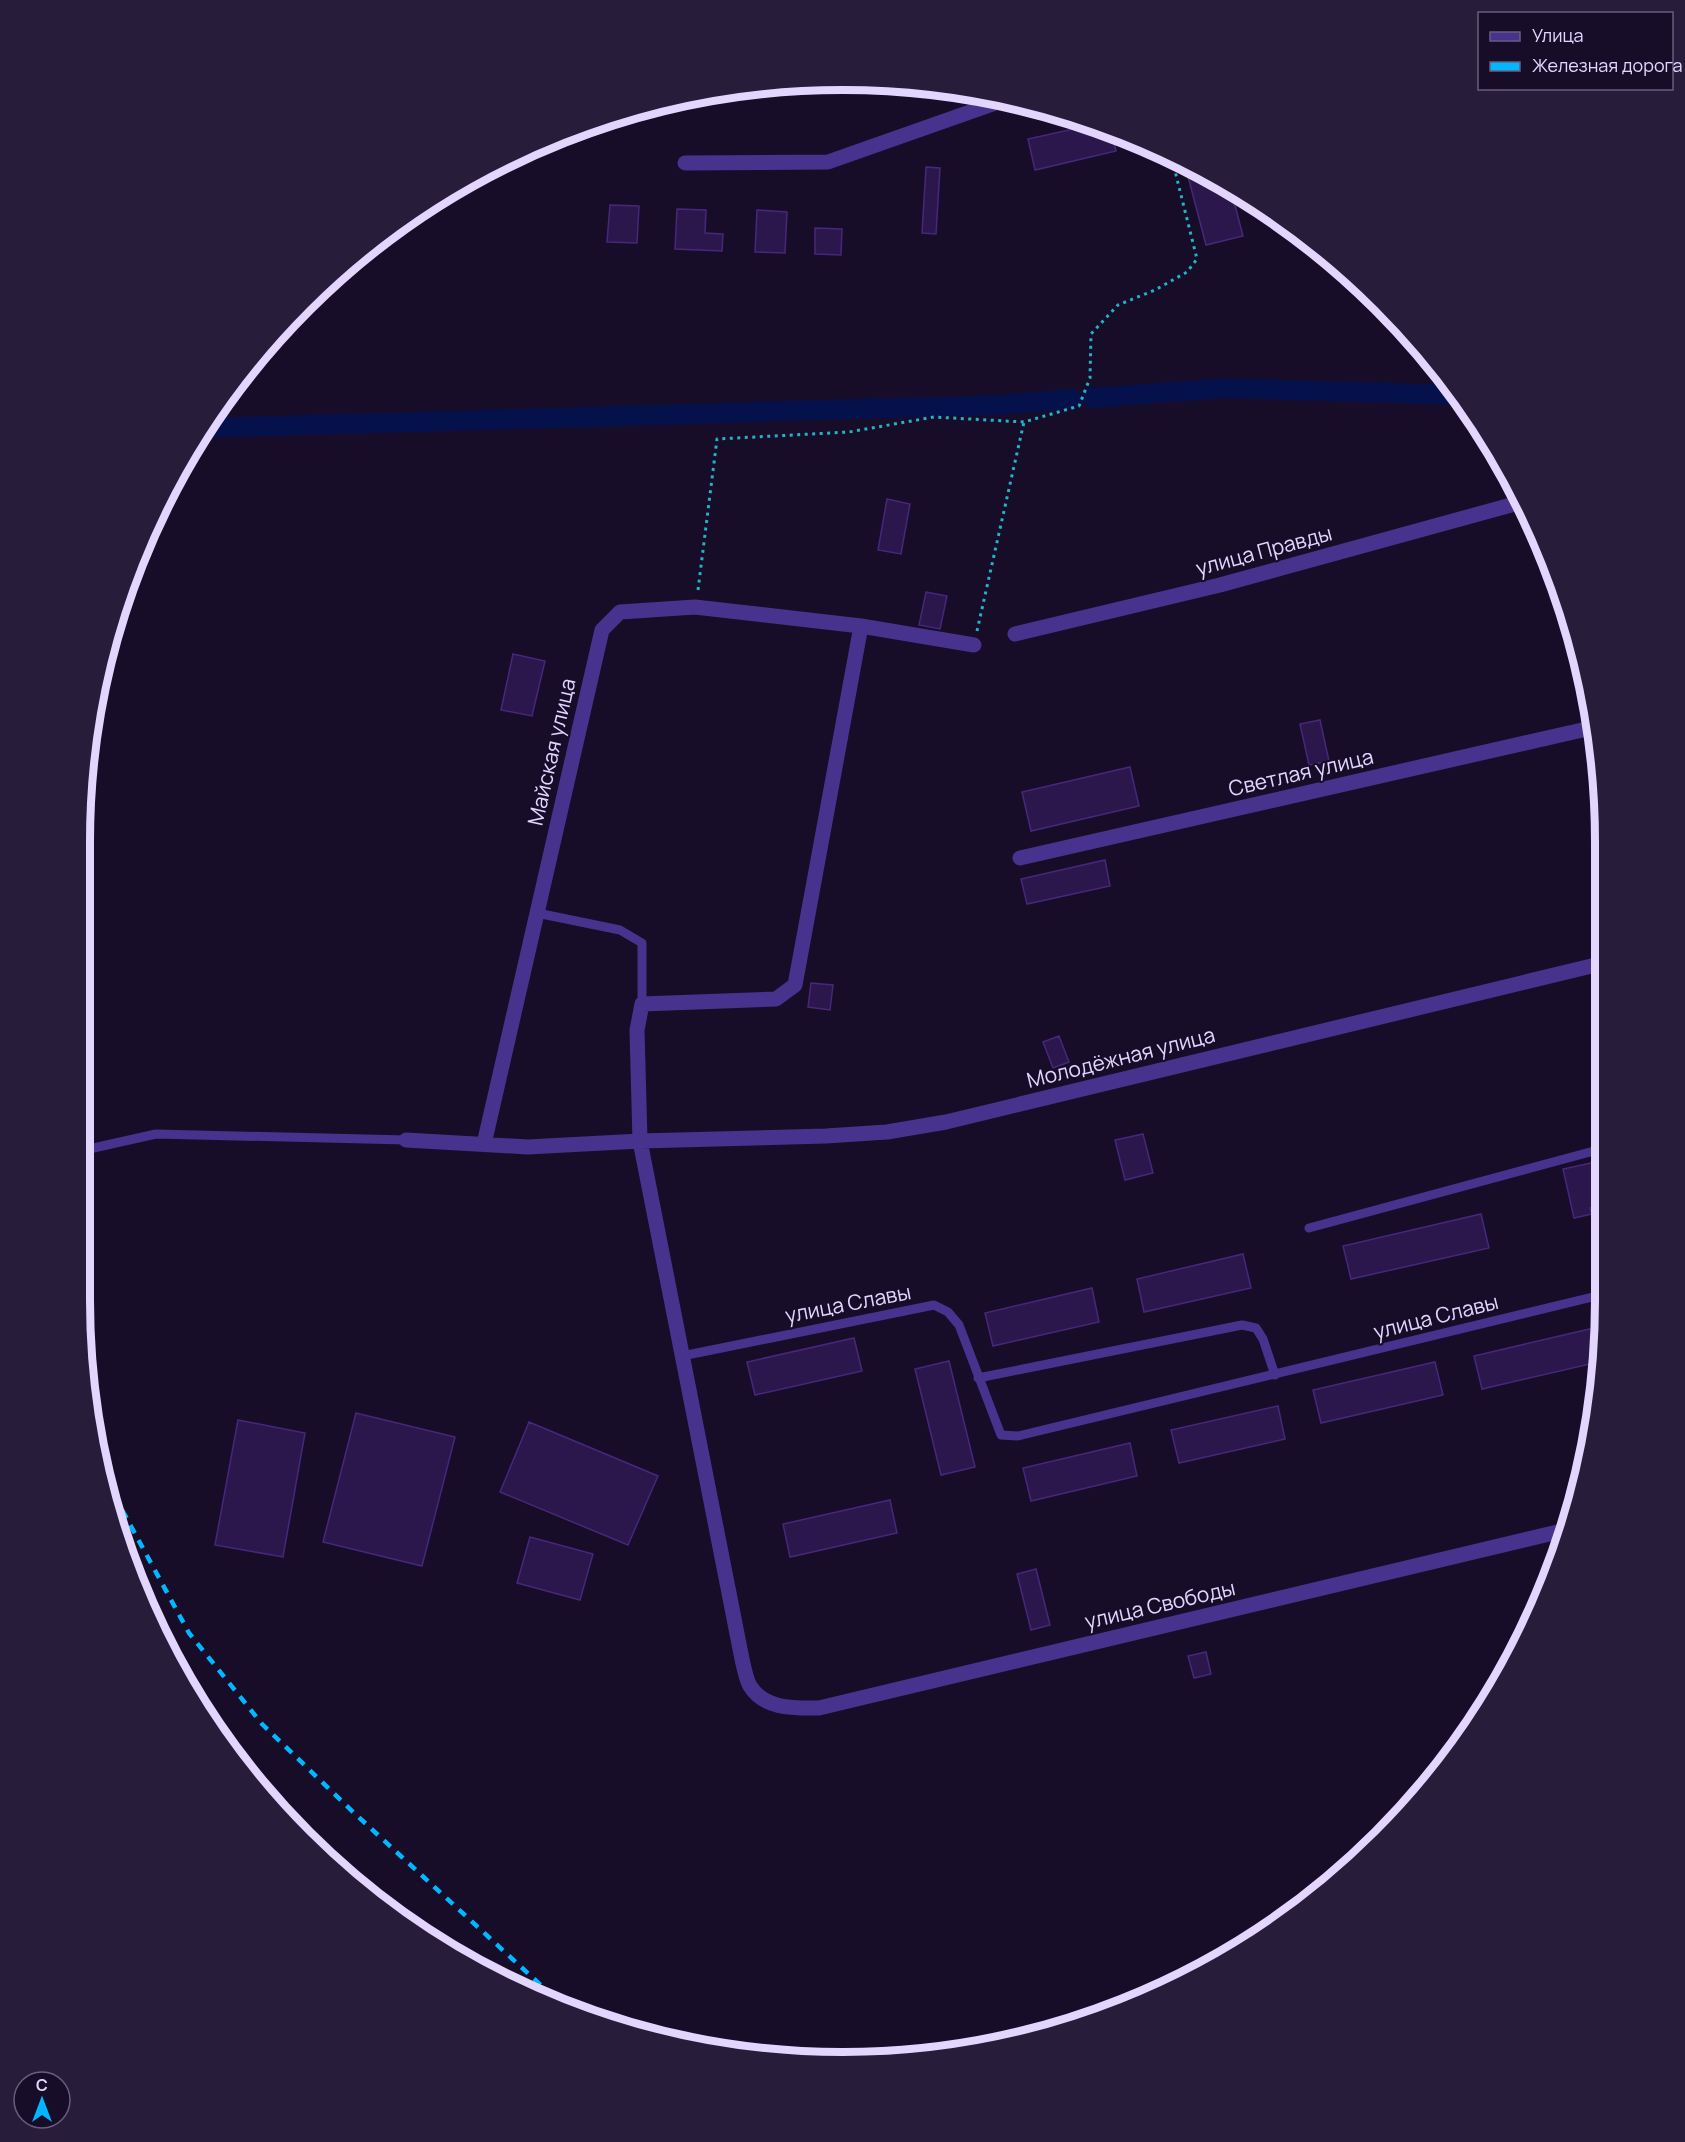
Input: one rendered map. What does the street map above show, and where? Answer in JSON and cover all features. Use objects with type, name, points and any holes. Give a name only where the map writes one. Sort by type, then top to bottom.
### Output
[{"type":"street","points":[[684,163],[828,162],[990,104]]},
{"type":"street","name":"улица Правды","points":[[1014,634],[1220,585],[1514,504]]},
{"type":"street","name":"Майская улица","points":[[483,1144],[602,630],[620,612],[696,607],[861,626],[974,645]]},
{"type":"street","points":[[682,1356],[640,1141],[637,1030],[642,1004],[776,999],[795,985],[861,626]]},
{"type":"street","name":"Светлая улица","points":[[1020,858],[1587,729]]},
{"type":"street","name":"Молодёжная улица","points":[[406,1140],[528,1148],[640,1141],[826,1136],[886,1132],[946,1122],[1595,965]]},
{"type":"street","name":"улица Свободы","points":[[682,1356],[741,1659],[750,1686],[763,1700],[787,1708],[819,1708],[1558,1532]]},
{"type":"lane","points":[[537,914],[620,930],[642,943],[642,1004]]},
{"type":"lane","points":[[90,1149],[156,1134],[406,1140]]},
{"type":"lane","points":[[1309,1228],[1595,1151]]},
{"type":"lane","name":"улица Славы","points":[[682,1356],[934,1305],[948,1312],[959,1325],[1001,1435],[1018,1436],[1595,1296]]},
{"type":"lane","points":[[978,1378],[1242,1325],[1256,1328],[1263,1339],[1275,1375]]},
{"type":"path","points":[[696,607],[717,439],[849,432],[934,417],[1024,422],[1079,406],[1090,378],[1091,334],[1118,305],[1155,290],[1187,272],[1197,259],[1174,168]]},
{"type":"path","points":[[974,645],[1024,422]]},
{"type":"building","points":[[1077,128],[1114,141],[1116,151],[1035,170],[1028,139]]},
{"type":"building","points":[[926,167],[940,168],[936,234],[922,233]]},
{"type":"building","points":[[1188,175],[1234,200],[1243,236],[1206,245]]},
{"type":"building","points":[[610,205],[639,206],[637,243],[607,242]]},
{"type":"building","points":[[677,209],[706,210],[705,233],[723,234],[722,251],[675,249]]},
{"type":"building","points":[[757,210],[787,212],[785,253],[755,252]]},
{"type":"building","points":[[815,228],[842,229],[841,255],[815,254]]},
{"type":"building","points":[[887,499],[910,504],[901,554],[878,550]]},
{"type":"building","points":[[926,592],[947,596],[940,629],[919,625]]},
{"type":"building","points":[[513,654],[545,661],[532,716],[501,710]]},
{"type":"building","points":[[1320,720],[1329,761],[1309,765],[1300,724]]},
{"type":"building","points":[[1130,767],[1139,806],[1031,831],[1022,792]]},
{"type":"building","points":[[1105,860],[1110,886],[1027,904],[1021,879]]},
{"type":"building","points":[[811,983],[833,985],[830,1010],[808,1007]]},
{"type":"building","points":[[1059,1036],[1069,1062],[1053,1068],[1043,1042]]},
{"type":"building","points":[[1143,1134],[1153,1173],[1125,1180],[1115,1140]]},
{"type":"building","points":[[1595,1162],[1595,1207],[1590,1208],[1592,1214],[1574,1218],[1563,1169]]},
{"type":"building","points":[[1481,1214],[1489,1248],[1351,1279],[1343,1246]]},
{"type":"building","points":[[1243,1254],[1251,1288],[1144,1312],[1137,1279]]},
{"type":"building","points":[[1092,1288],[1099,1322],[993,1346],[985,1313]]},
{"type":"building","points":[[1594,1328],[1592,1364],[1482,1389],[1474,1356]]},
{"type":"building","points":[[854,1338],[862,1371],[755,1395],[747,1362]]},
{"type":"building","points":[[949,1361],[975,1467],[941,1475],[915,1369]]},
{"type":"building","points":[[1435,1362],[1443,1395],[1321,1423],[1313,1390]]},
{"type":"building","points":[[1278,1406],[1285,1439],[1179,1463],[1171,1430]]},
{"type":"building","points":[[356,1413],[455,1437],[422,1566],[323,1542]]},
{"type":"building","points":[[238,1420],[305,1433],[283,1557],[215,1545]]},
{"type":"building","points":[[529,1422],[658,1476],[628,1545],[500,1492]]},
{"type":"building","points":[[1130,1443],[1137,1476],[1031,1501],[1023,1468]]},
{"type":"building","points":[[890,1500],[897,1533],[790,1557],[783,1524]]},
{"type":"building","points":[[530,1537],[593,1554],[580,1600],[517,1583]]},
{"type":"building","points":[[1036,1569],[1050,1625],[1031,1630],[1017,1574]]},
{"type":"building","points":[[1206,1652],[1211,1674],[1194,1678],[1188,1656]]},
{"type":"waterway","points":[[1092,398],[1225,388],[1447,395]]},
{"type":"waterway","points":[[215,428],[997,405],[1072,399]]},
{"type":"railway","points":[[110,1468],[120,1506],[189,1633],[262,1724],[352,1811],[548,1992]]}]
